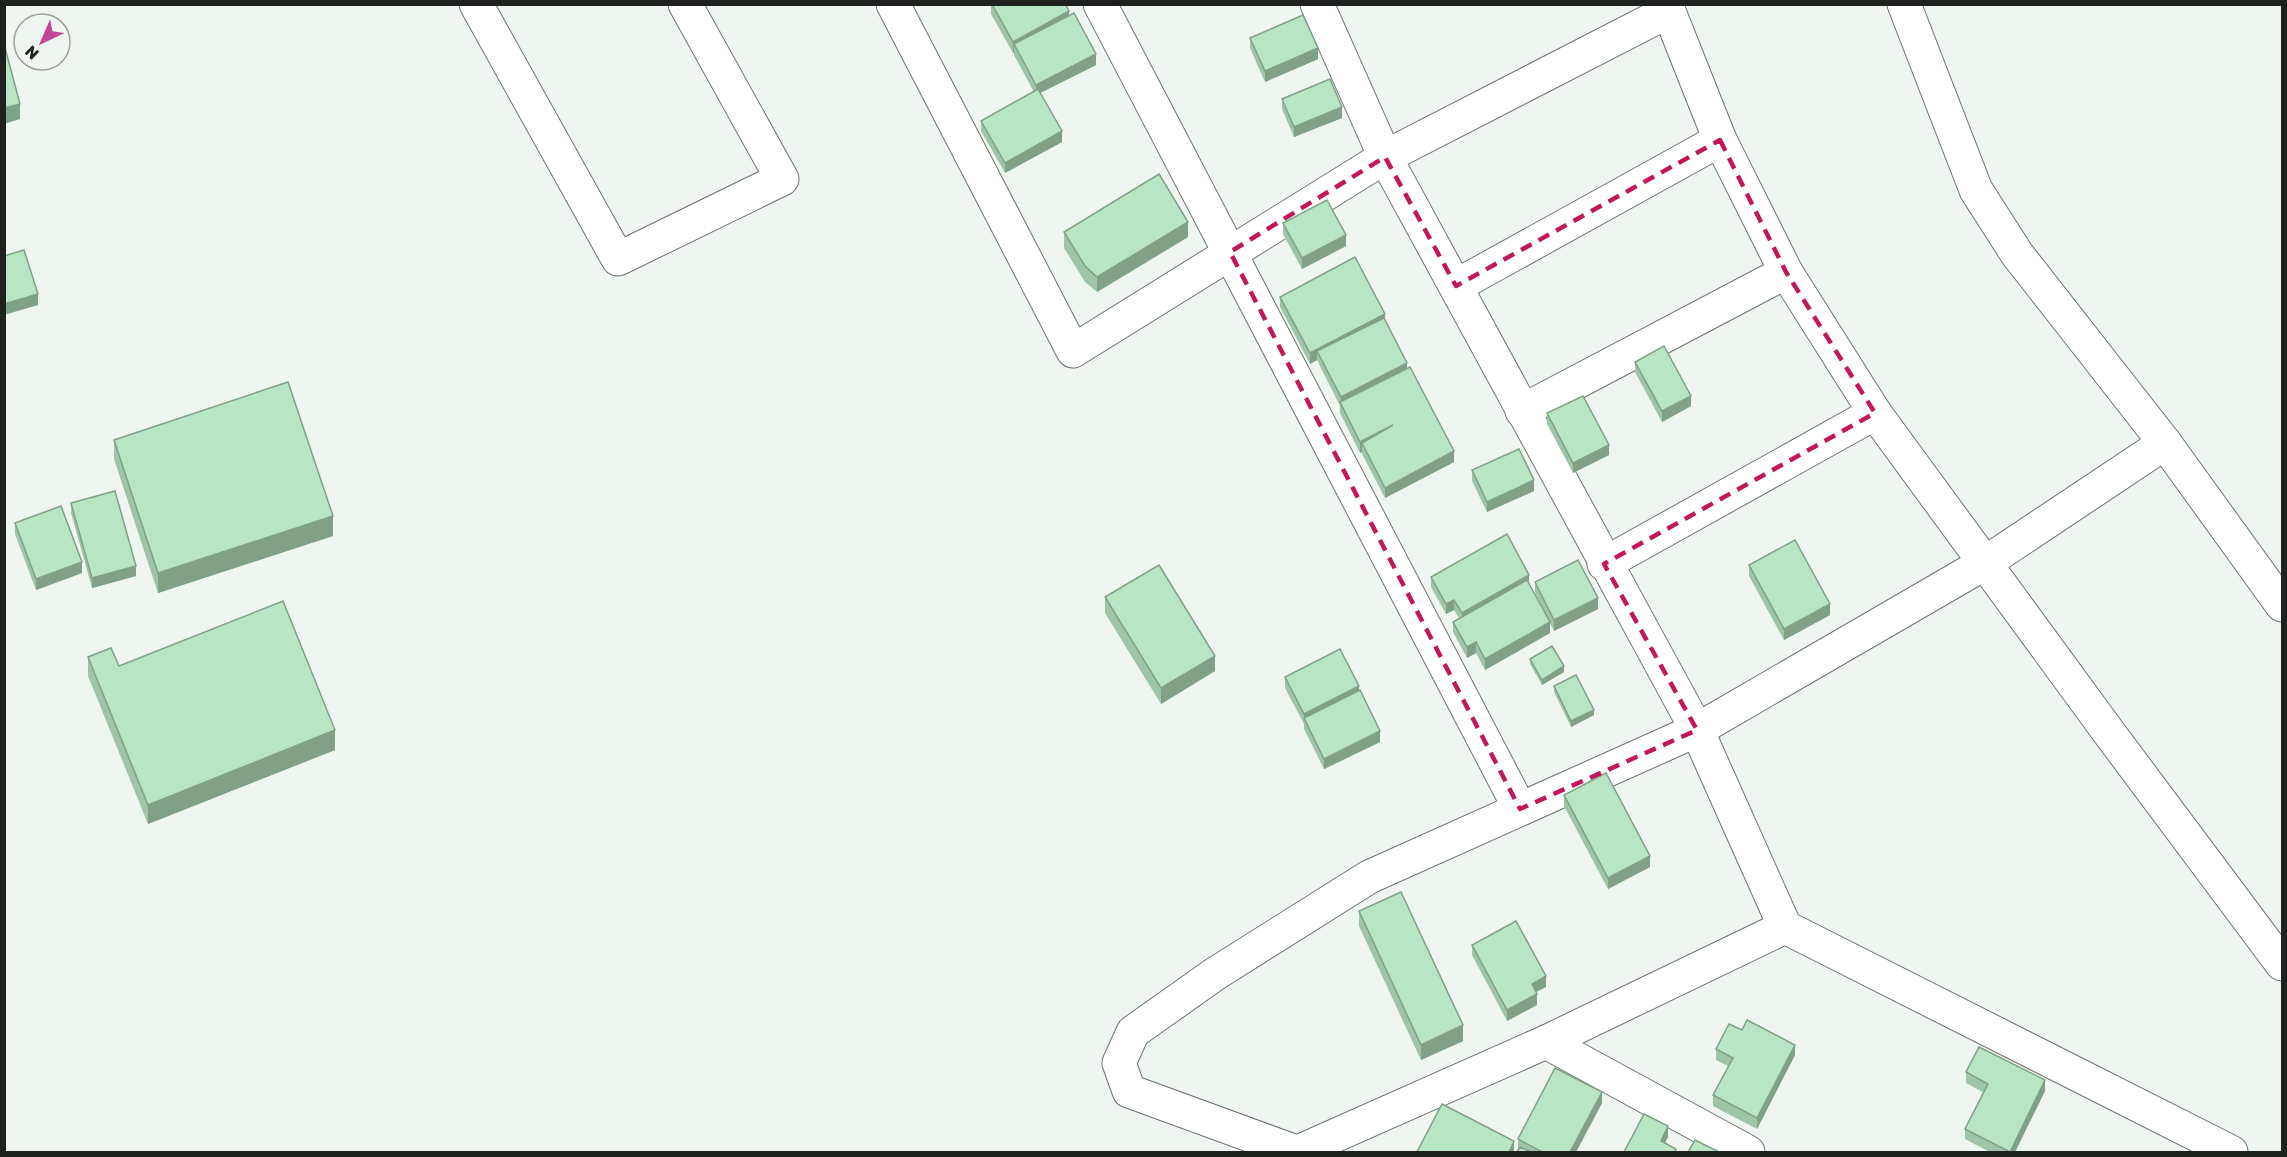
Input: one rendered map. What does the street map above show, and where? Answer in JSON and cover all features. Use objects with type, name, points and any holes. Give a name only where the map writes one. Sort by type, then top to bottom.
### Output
[{"type":"street","points":[[476,4],[618,259],[782,179],[685,4]]},
{"type":"street","points":[[892,4],[1073,351],[1385,157],[1667,8],[1720,140],[1786,272],[1875,413],[2103,725],[2283,964]]},
{"type":"street","points":[[1100,4],[1520,809]]},
{"type":"street","points":[[1317,4],[1385,157],[1604,564],[1697,730],[1785,927],[2231,1152]]},
{"type":"street","points":[[1904,4],[1976,190],[2017,254],[2165,443],[2283,605]]},
{"type":"street","points":[[1456,286],[1720,140]]},
{"type":"street","points":[[1522,411],[1786,272]]},
{"type":"street","points":[[1604,564],[1875,413]]},
{"type":"street","points":[[1785,927],[1546,1042],[1297,1152],[1129,1091],[1119,1063],[1133,1032],[1215,974],[1369,877],[1697,730],[1985,563],[2165,443]]},
{"type":"street","points":[[1546,1042],[1748,1152]]},
{"type":"highlighted area","points":[[1720,140],[1786,272],[1875,413],[1604,564],[1697,730],[1520,809],[1230,252],[1385,157],[1456,286]]},
{"type":"building","points":[[992,4],[1065,4],[1069,11],[1013,42]]},
{"type":"building","points":[[1074,13],[1096,54],[1036,85],[1014,44]]},
{"type":"building","points":[[1303,15],[1318,48],[1265,71],[1250,38]]},
{"type":"building","points":[[4,44],[20,104],[4,108]]},
{"type":"building","points":[[1330,79],[1342,107],[1294,127],[1282,99]]},
{"type":"building","points":[[1038,89],[1062,131],[1005,163],[981,121]]},
{"type":"building","points":[[1159,174],[1188,222],[1097,277],[1085,266],[1064,232]]},
{"type":"building","points":[[1327,200],[1346,235],[1302,258],[1283,223]]},
{"type":"building","points":[[24,250],[38,294],[4,304],[4,256]]},
{"type":"building","points":[[1355,257],[1385,314],[1310,353],[1280,297]]},
{"type":"building","points":[[1384,318],[1407,363],[1341,397],[1317,351]]},
{"type":"building","points":[[1664,346],[1691,396],[1662,411],[1635,362]]},
{"type":"building","points":[[1410,367],[1454,451],[1385,488],[1362,443],[1393,425],[1360,442],[1340,402]]},
{"type":"building","points":[[288,382],[333,516],[158,573],[114,440]]},
{"type":"building","points":[[1583,396],[1609,445],[1573,463],[1547,413]]},
{"type":"building","points":[[1519,449],[1534,480],[1487,502],[1472,470]]},
{"type":"building","points":[[115,491],[136,566],[92,578],[71,503]]},
{"type":"building","points":[[61,506],[82,562],[36,579],[15,523]]},
{"type":"building","points":[[1507,534],[1529,575],[1462,613],[1454,600],[1446,604],[1431,577]]},
{"type":"building","points":[[1795,540],[1830,604],[1784,629],[1749,565]]},
{"type":"building","points":[[1578,560],[1598,598],[1554,620],[1535,582]]},
{"type":"building","points":[[1159,565],[1215,656],[1161,688],[1105,597]]},
{"type":"building","points":[[1527,580],[1550,622],[1485,659],[1476,642],[1467,647],[1453,622]]},
{"type":"building","points":[[283,601],[335,730],[148,805],[88,657],[111,648],[119,666]]},
{"type":"building","points":[[1552,646],[1564,666],[1542,680],[1530,659]]},
{"type":"building","points":[[1340,649],[1359,686],[1304,714],[1285,677]]},
{"type":"building","points":[[1576,675],[1594,710],[1571,721],[1554,686]]},
{"type":"building","points":[[1360,690],[1380,731],[1324,759],[1304,718]]},
{"type":"building","points":[[1606,773],[1650,856],[1608,878],[1564,795]]},
{"type":"building","points":[[1401,892],[1463,1025],[1421,1045],[1359,911]]},
{"type":"building","points":[[1516,921],[1546,976],[1532,984],[1537,994],[1507,1010],[1472,945]]},
{"type":"building","points":[[1747,1020],[1795,1045],[1757,1118],[1713,1095],[1733,1058],[1716,1049],[1729,1024],[1742,1030]]},
{"type":"building","points":[[1979,1047],[2045,1080],[2010,1152],[1965,1129],[1988,1084],[1966,1072]]},
{"type":"building","points":[[1555,1068],[1602,1092],[1570,1152],[1542,1152],[1518,1139]]},
{"type":"building","points":[[1442,1104],[1514,1141],[1509,1152],[1417,1152]]},
{"type":"building","points":[[1644,1114],[1668,1126],[1661,1141],[1676,1149],[1675,1152],[1624,1152]]},
{"type":"building","points":[[1695,1140],[1719,1152],[1688,1152]]},
{"type":"building","points":[[1520,1147],[1531,1152],[1517,1152]]}]
